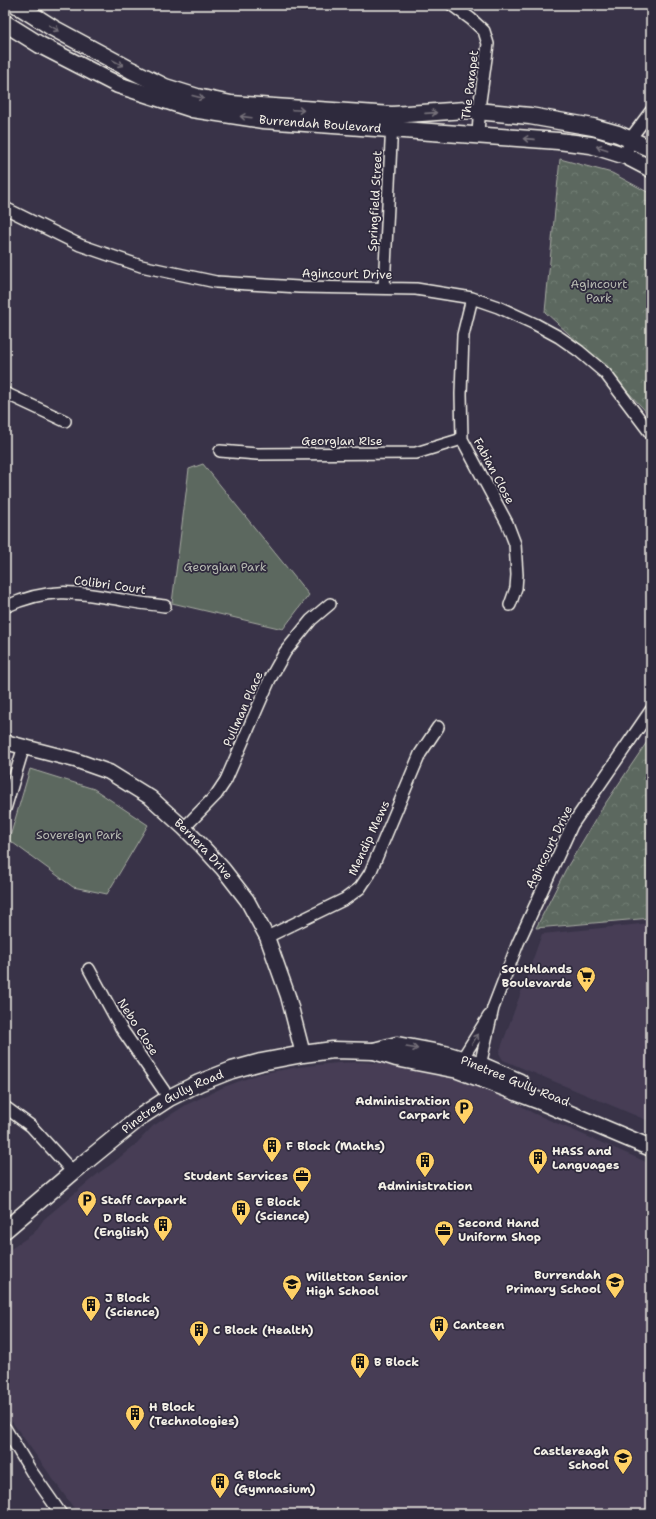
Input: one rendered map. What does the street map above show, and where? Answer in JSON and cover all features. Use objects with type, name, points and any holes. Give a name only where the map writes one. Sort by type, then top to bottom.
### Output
[{"type":"main road","name":"Burrendah Boulevard","points":[[17,5],[53,28],[131,70],[165,87],[197,98],[392,122],[478,135],[591,145],[626,156],[651,169]]},
{"type":"main road","name":"Burrendah Boulevard","points":[[5,23],[40,45],[118,85],[192,109],[263,120],[392,122],[466,110],[478,111],[530,116],[588,126],[630,139],[651,149]]},
{"type":"main road","name":"Pinetree Gully Road","points":[[5,1230],[143,1115],[169,1098],[199,1083],[232,1070],[261,1062],[303,1054],[333,1050],[374,1051],[396,1058],[460,1065],[651,1138]]},
{"type":"main road","name":"Pinetree Gully Road","points":[[479,1071],[651,1148]]},
{"type":"street","name":"The Parapet","points":[[452,5],[471,19],[484,32],[488,44],[478,111],[478,135]]},
{"type":"street","points":[[626,156],[630,139],[651,111]]},
{"type":"street","name":"Springfield Street","points":[[384,288],[392,122]]},
{"type":"street","name":"Agincourt Drive","points":[[5,208],[80,245],[127,262],[216,282],[416,289],[472,298],[498,307],[559,336],[579,351],[605,374],[651,434]]},
{"type":"street","name":"Fabian Close","points":[[472,298],[463,335],[461,394],[462,439],[507,523],[515,544],[517,574],[516,588],[510,605]]},
{"type":"street","points":[[5,392],[65,421]]},
{"type":"street","name":"Georgian Rise","points":[[220,451],[258,454],[416,453],[462,439]]},
{"type":"street","name":"Colibri Court","points":[[5,607],[18,601],[40,595],[62,592],[96,594],[123,600],[165,606]]},
{"type":"street","name":"Pullman Place","points":[[184,828],[216,795],[226,780],[270,679],[285,652],[311,620],[330,604]]},
{"type":"street","name":"Agincourt Drive","points":[[479,1071],[493,1008],[518,943],[572,825],[651,710]]},
{"type":"street","name":"Mendip Mews","points":[[267,937],[345,899],[360,888],[370,873],[420,754],[438,727]]},
{"type":"street","name":"Bernera Drive","points":[[5,742],[75,760],[109,772],[151,798],[184,828],[223,869],[247,900],[267,937],[288,996],[303,1054]]},
{"type":"street","points":[[5,808],[24,746]]},
{"type":"street","name":"Nebo Close","points":[[89,969],[121,1028],[169,1098]]},
{"type":"street","name":"Agincourt Drive","points":[[460,1065],[493,1008]]},
{"type":"street","points":[[5,1106],[31,1126],[73,1172]]},
{"type":"street","points":[[5,1428],[61,1514]]},
{"type":"shaded area","name":"Southlands Boulevarde","points":[[651,923],[651,1122],[503,1060],[499,1053],[542,934]]},
{"type":"shaded area","name":"Willetton Senior High School","points":[[362,1062],[388,1064],[431,1071],[497,1092],[533,1113],[651,1164],[651,1514],[78,1514],[5,1412],[5,1253],[34,1233],[44,1219],[136,1144],[153,1126],[186,1105],[224,1087],[259,1074],[298,1067]]},
{"type":"green space","name":"Agincourt Park","points":[[560,159],[612,173],[651,194],[651,417],[606,368],[545,312]]},
{"type":"green space","name":"Georgian Park","points":[[203,464],[309,595],[283,629],[172,603],[189,469]]},
{"type":"green space","points":[[651,736],[651,918],[536,928],[566,869],[603,807]]},
{"type":"green space","name":"Sovereign Park","points":[[30,769],[94,789],[148,825],[107,894],[73,887],[9,840]]},
{"type":"place","name":"Southlands Boulevarde","points":[[586,993]]},
{"type":"place","name":"Administration Carpark","points":[[464,1125]]},
{"type":"place","name":"F Block (Maths)","points":[[272,1163]]},
{"type":"place","name":"HASS and Languages","points":[[538,1175]]},
{"type":"place","name":"Administration","points":[[425,1178]]},
{"type":"place","name":"Student Services","points":[[302,1193]]},
{"type":"place","name":"Staff Carpark","points":[[87,1217]]},
{"type":"place","name":"E Block (Science)","points":[[241,1226]]},
{"type":"place","name":"D Block (English)","points":[[163,1242]]},
{"type":"place","name":"Second Hand Uniform Shop","points":[[444,1247]]},
{"type":"place","name":"Burrendah Primary School","points":[[615,1299]]},
{"type":"place","name":"Willetton Senior High School","points":[[292,1301]]},
{"type":"place","name":"J Block (Science)","points":[[91,1322]]},
{"type":"place","name":"Canteen","points":[[439,1342]]},
{"type":"place","name":"C Block (Health)","points":[[199,1347]]},
{"type":"place","name":"B Block","points":[[360,1379]]},
{"type":"place","name":"H Block (Technologies)","points":[[135,1431]]},
{"type":"place","name":"Castlereagh School","points":[[623,1475]]},
{"type":"place","name":"G Block (Gymnasium)","points":[[220,1499]]}]
